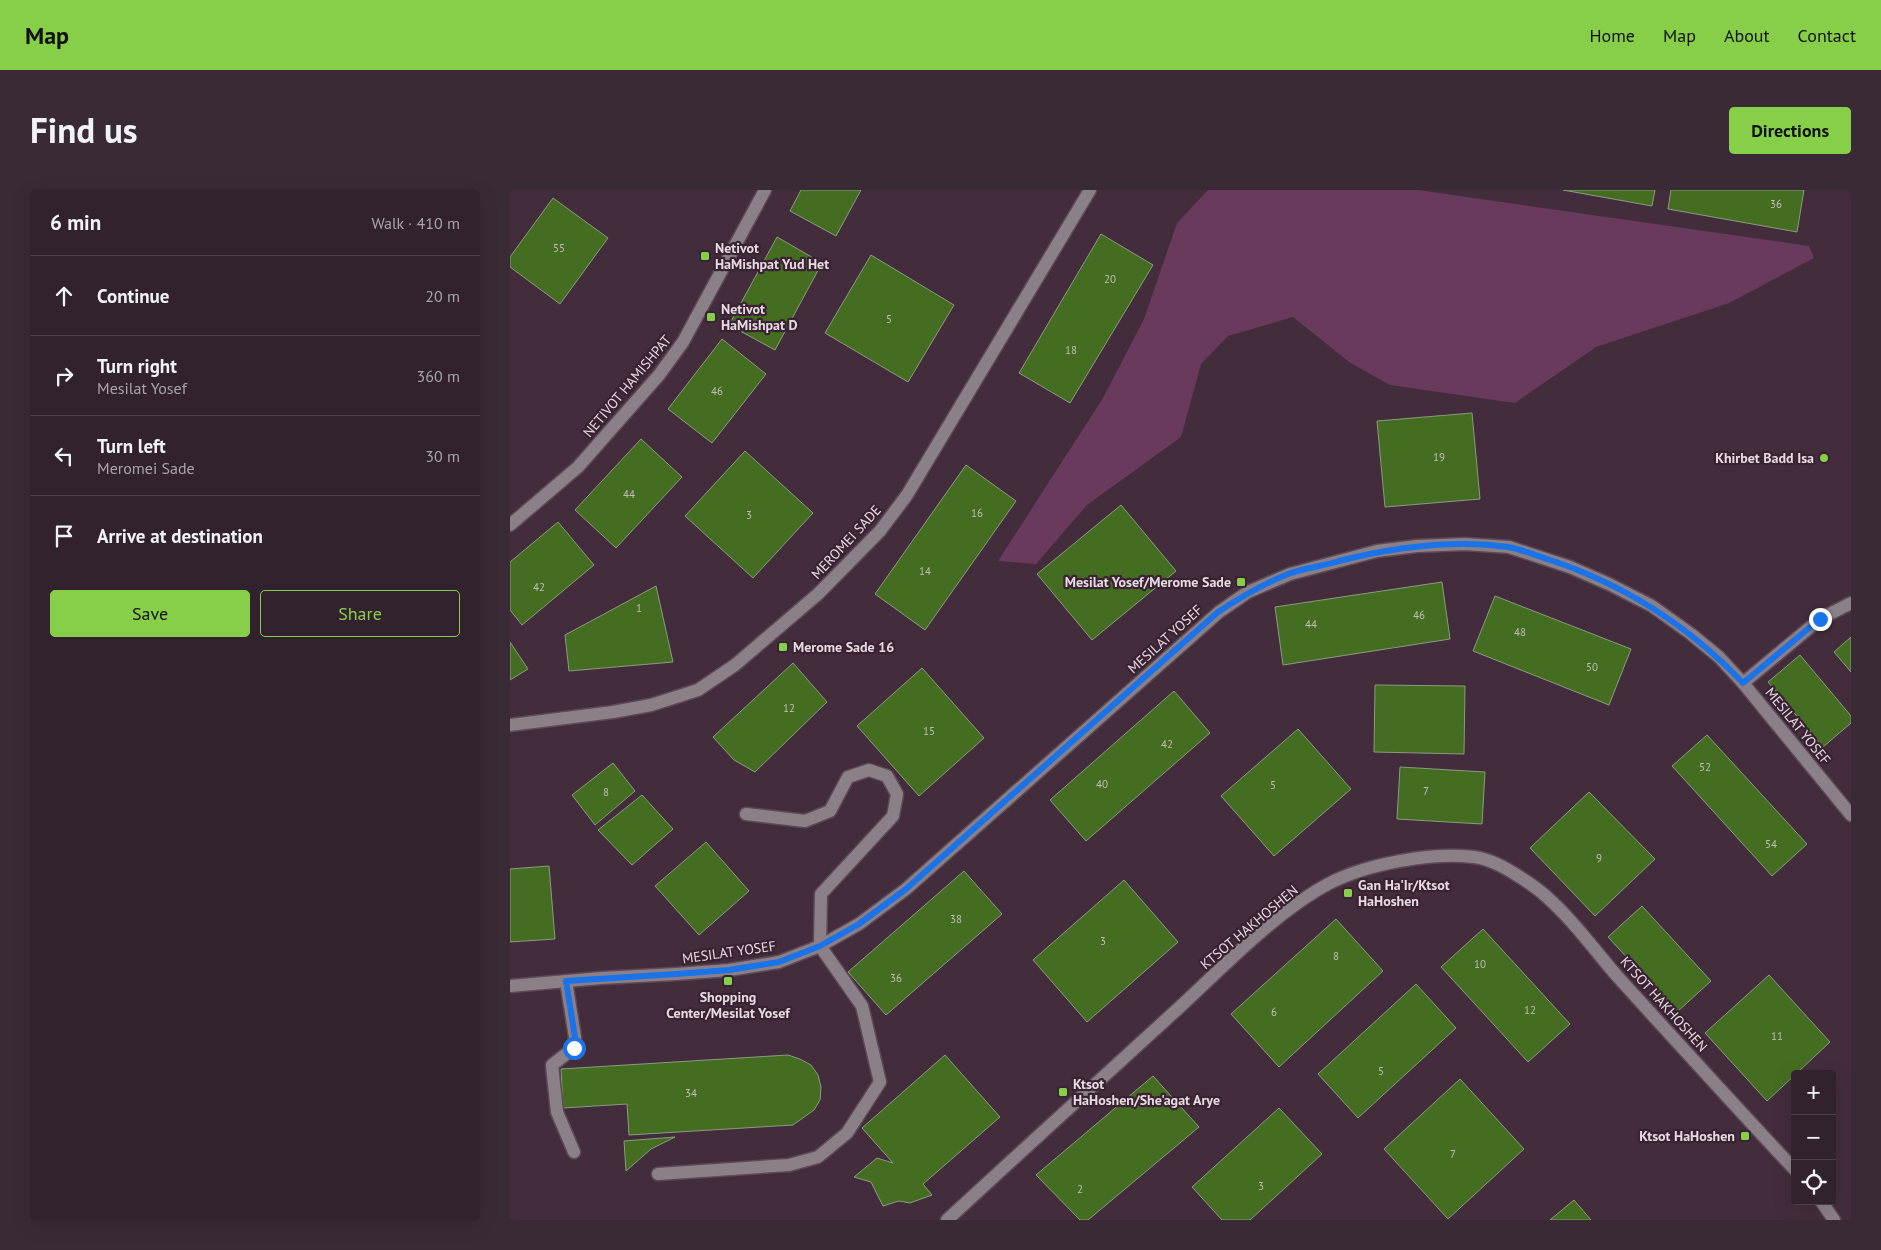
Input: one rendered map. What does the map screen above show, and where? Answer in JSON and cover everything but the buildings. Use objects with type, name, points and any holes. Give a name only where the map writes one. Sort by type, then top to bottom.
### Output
[{"type":"street","name":"NETIVOT HAMISHPAT","points":[[510,525],[578,467],[659,375],[683,342],[765,190]]},
{"type":"street","name":"MEROMEI SADE","points":[[510,725],[613,712],[651,705],[698,690],[735,664],[809,602],[880,531],[907,494],[1090,190]]},
{"type":"street","name":"MESILAT YOSEF","points":[[510,986],[729,970],[779,962],[820,946],[859,924],[906,889],[1218,612],[1248,592],[1290,574],[1377,551],[1417,546],[1464,544],[1509,548],[1570,567],[1652,606],[1691,634],[1743,683],[1851,815]]},
{"type":"street","points":[[1743,683],[1820,619],[1851,603]]},
{"type":"street","points":[[658,1174],[789,1165],[818,1158],[847,1132],[880,1082],[862,1006],[820,946],[821,894],[893,816],[897,794],[886,776],[868,770],[848,777],[830,810],[805,822],[746,814]]},
{"type":"street","name":"KTSOT HAKHOSHEN","points":[[946,1220],[1241,951],[1292,907],[1328,884],[1366,868],[1442,856],[1477,857],[1508,870],[1532,884],[1563,914],[1618,977],[1791,1166]]},
{"type":"street","points":[[566,981],[575,1037],[574,1048],[552,1066],[557,1112],[574,1152]]},
{"type":"street","points":[[1823,1205],[1834,1220]]},
{"type":"shaded area","points":[[1208,190],[1418,190],[1809,246],[1814,258],[1729,303],[1596,347],[1515,403],[1390,385],[1349,362],[1293,317],[1228,336],[1201,364],[1181,437],[1087,505],[1036,564],[998,561],[1103,398],[1144,319],[1177,223]]},
{"type":"place","name":"Netivot HaMishpat Yud Het","points":[[705,256]]},
{"type":"place","name":"Netivot HaMishpat D","points":[[711,317]]},
{"type":"place","name":"Khirbet Badd Isa","points":[[1824,458]]},
{"type":"place","name":"Mesilat Yosef/Merome Sade","points":[[1241,582]]},
{"type":"place","name":"Merome Sade 16","points":[[783,647]]},
{"type":"place","name":"Gan Ha'Ir/Ktsot HaHoshen","points":[[1348,893]]},
{"type":"place","name":"Shopping Center/Mesilat Yosef","points":[[728,981]]},
{"type":"place","name":"Ktsot HaHoshen/She'agat Arye","points":[[1063,1092]]},
{"type":"place","name":"Ktsot HaHoshen","points":[[1745,1136]]},
{"type":"route","points":[[574,1048],[575,1037],[566,981],[729,970],[779,962],[820,946],[859,924],[906,889],[1218,612],[1248,592],[1290,574],[1377,551],[1417,546],[1464,544],[1509,548],[1570,567],[1652,606],[1691,634],[1718,657],[1743,683],[1820,619]]}]
